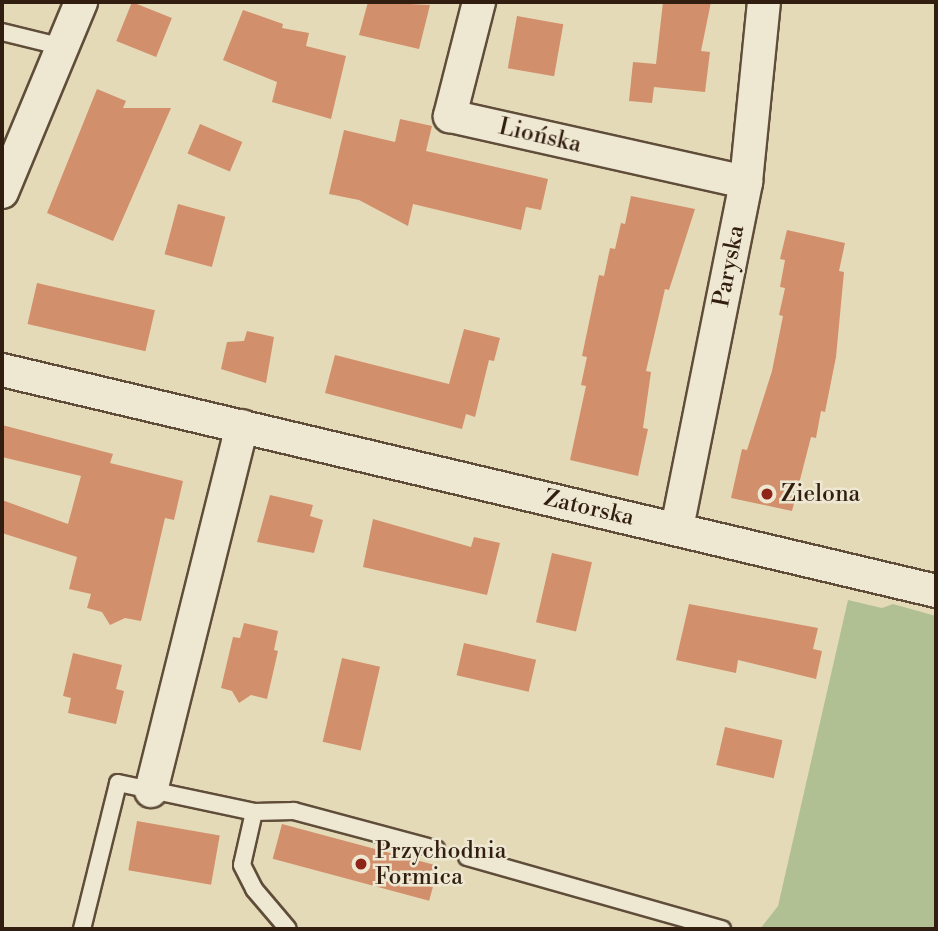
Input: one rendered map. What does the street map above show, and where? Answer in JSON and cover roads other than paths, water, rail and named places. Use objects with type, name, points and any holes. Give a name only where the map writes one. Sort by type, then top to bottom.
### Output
[{"type":"street","points":[[2,192],[81,2]]},
{"type":"street","name":"Liońska","points":[[479,2],[450,116],[746,182]]},
{"type":"street","name":"Paryska","points":[[677,528],[746,182],[764,2]]},
{"type":"street","name":"Zatorska","points":[[2,370],[936,591]]},
{"type":"street","points":[[150,791],[242,426]]},
{"type":"lane","points":[[2,32],[63,47]]},
{"type":"lane","points":[[82,929],[118,783],[254,812],[294,811],[436,849]]},
{"type":"lane","points":[[254,812],[242,865],[254,889],[288,929]]},
{"type":"lane","points":[[467,857],[722,929]]},
{"type":"place","name":"Zielona","points":[[767,494]]},
{"type":"place","name":"Przychodnia Formica","points":[[361,864]]}]
